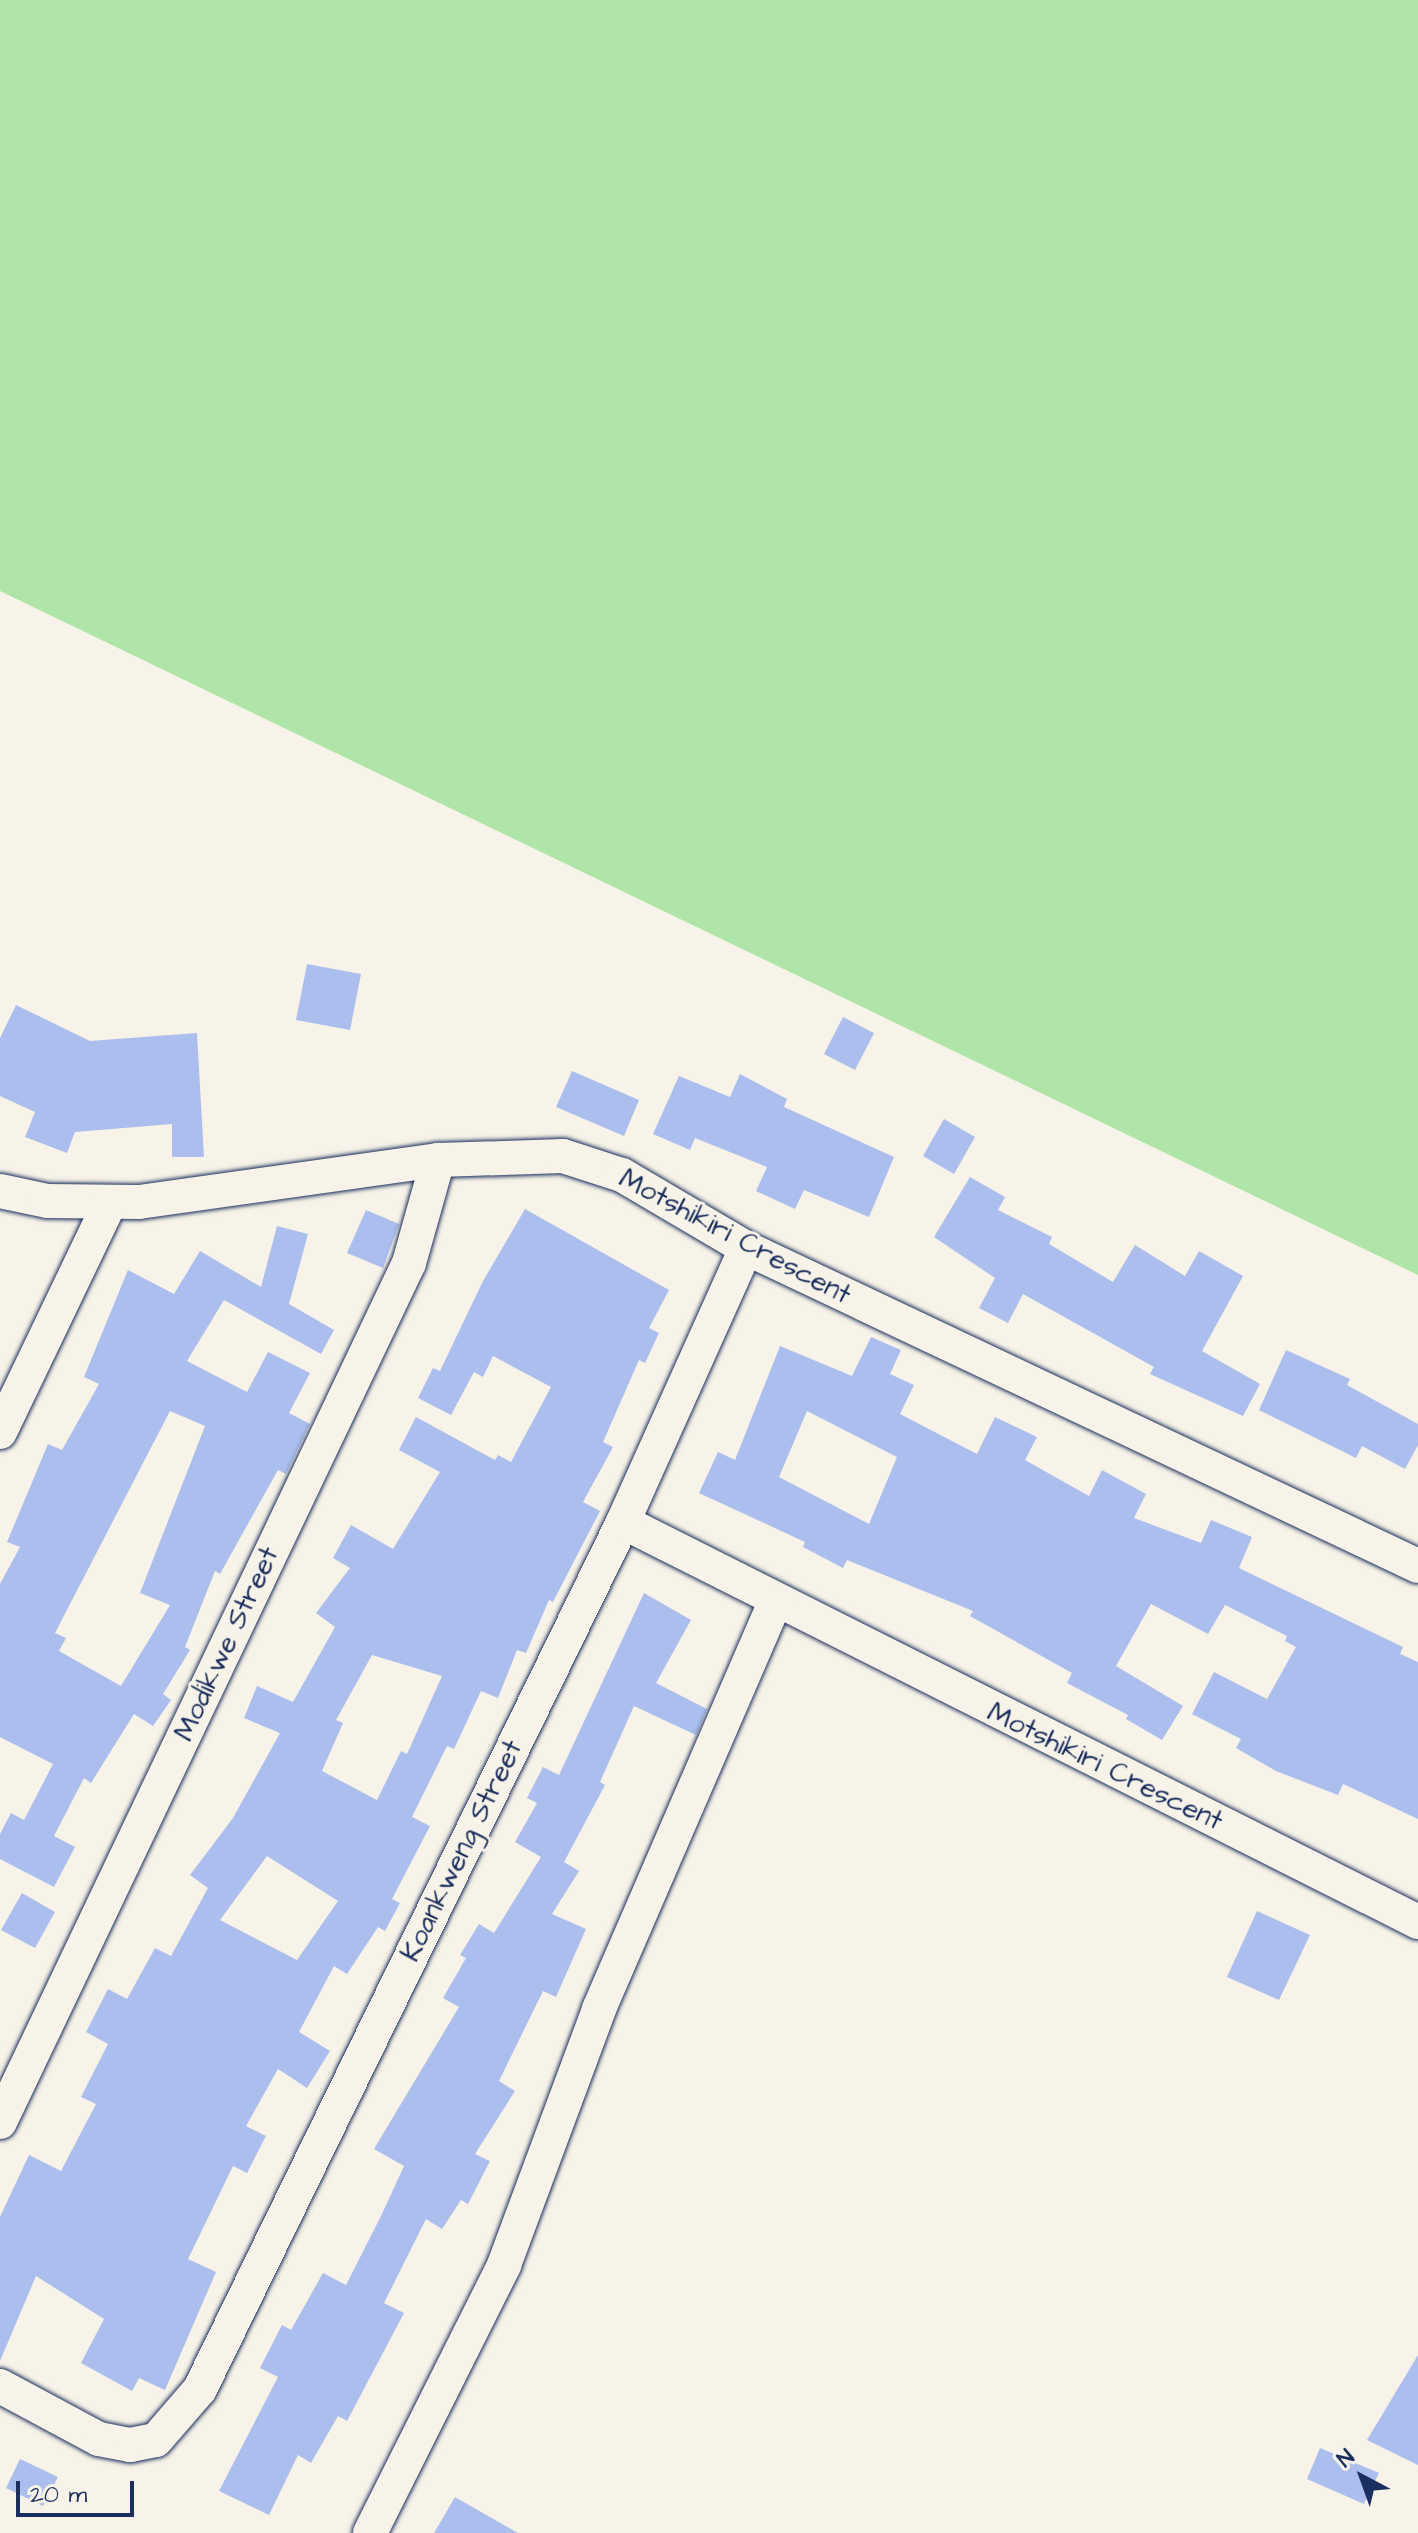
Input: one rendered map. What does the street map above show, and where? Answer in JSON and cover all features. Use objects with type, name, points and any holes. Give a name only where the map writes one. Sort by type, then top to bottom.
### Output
[{"type":"street","name":"Motshikiri Crescent","points":[[0,1191],[48,1201],[109,1204],[438,1160],[563,1156],[622,1175],[746,1248],[1418,1566]]},
{"type":"street","name":"Modikwe Street","points":[[0,2122],[409,1263],[438,1160]]},
{"type":"street","points":[[0,1432],[109,1204]]},
{"type":"street","name":"Koankweng Street","points":[[0,2386],[99,2439],[130,2445],[156,2440],[200,2389],[623,1522],[746,1248]]},
{"type":"street","name":"Motshikiri Crescent","points":[[623,1522],[775,1603],[1418,1922]]},
{"type":"street","points":[[370,2533],[504,2265],[599,2009],[775,1603]]},
{"type":"green space","points":[[0,0],[1418,0],[1418,1275],[0,591]]},
{"type":"building","points":[[307,964],[361,974],[350,1030],[296,1020]]},
{"type":"building","points":[[16,1005],[90,1041],[197,1033],[204,1157],[172,1157],[172,1124],[75,1132],[67,1153],[25,1137],[35,1112],[0,1096],[0,1038]]},
{"type":"building","points":[[843,1017],[874,1033],[855,1070],[824,1054]]},
{"type":"building","points":[[572,1071],[639,1100],[624,1136],[556,1107]]},
{"type":"building","points":[[740,1074],[787,1099],[784,1107],[894,1157],[869,1217],[804,1190],[795,1209],[756,1191],[767,1167],[695,1138],[690,1150],[653,1134],[679,1076],[730,1097]]},
{"type":"building","points":[[944,1119],[975,1137],[954,1174],[923,1156]]},
{"type":"building","points":[[970,1177],[1005,1197],[998,1210],[1052,1237],[1049,1244],[1113,1282],[1135,1245],[1185,1276],[1199,1251],[1243,1276],[1202,1351],[1260,1384],[1243,1416],[1150,1374],[1154,1367],[1023,1294],[1008,1323],[979,1308],[995,1278],[934,1237]]},
{"type":"building","points":[[525,1209],[669,1290],[649,1328],[659,1333],[645,1363],[639,1360],[603,1442],[613,1447],[583,1502],[600,1511],[553,1602],[549,1600],[526,1653],[517,1650],[498,1698],[481,1691],[454,1749],[447,1746],[412,1817],[430,1826],[392,1899],[400,1903],[385,1931],[378,1927],[347,1974],[334,1966],[299,2032],[330,2051],[307,2088],[278,2069],[246,2126],[266,2136],[247,2173],[233,2166],[188,2259],[216,2272],[165,2390],[139,2378],[132,2391],[81,2363],[104,2319],[36,2276],[0,2361],[0,2217],[29,2155],[61,2171],[96,2104],[81,2097],[108,2044],[86,2032],[108,1989],[127,1999],[155,1948],[171,1956],[208,1888],[190,1875],[233,1818],[280,1733],[244,1718],[257,1686],[293,1702],[335,1627],[316,1613],[350,1568],[333,1558],[351,1525],[393,1549],[440,1472],[399,1450],[416,1417],[495,1460],[498,1455],[511,1462],[551,1387],[493,1356],[483,1377],[474,1372],[451,1415],[418,1398],[433,1368],[440,1371],[483,1281]],"holes":[[[372,1655],[442,1676],[407,1754],[401,1751],[377,1800],[322,1771],[343,1723],[336,1720]],[[267,1856],[338,1901],[297,1960],[220,1920]]]},
{"type":"building","points":[[366,1210],[399,1224],[383,1268],[347,1253]]},
{"type":"building","points":[[277,1226],[308,1234],[289,1304],[334,1330],[321,1354],[224,1300],[187,1361],[247,1392],[268,1352],[310,1373],[289,1413],[310,1424],[286,1474],[278,1470],[220,1574],[215,1571],[185,1647],[190,1650],[163,1694],[171,1700],[153,1726],[134,1714],[91,1783],[84,1778],[54,1836],[75,1847],[54,1887],[0,1859],[0,1834],[11,1813],[24,1820],[53,1764],[0,1737],[0,1584],[20,1547],[7,1542],[48,1444],[62,1450],[99,1384],[84,1377],[128,1270],[174,1294],[200,1251],[261,1287]],"holes":[[[170,1411],[205,1426],[140,1593],[170,1605],[121,1686],[59,1651],[66,1638],[55,1633]]]},
{"type":"building","points":[[871,1337],[901,1350],[890,1374],[914,1385],[900,1414],[977,1454],[995,1417],[1037,1437],[1025,1460],[1089,1496],[1102,1470],[1146,1494],[1134,1518],[1201,1543],[1211,1520],[1252,1537],[1239,1568],[1403,1647],[1400,1654],[1418,1662],[1418,1819],[1343,1784],[1338,1795],[1276,1771],[1236,1748],[1241,1739],[1192,1714],[1214,1672],[1267,1699],[1296,1647],[1285,1641],[1287,1636],[1225,1605],[1208,1634],[1151,1604],[1116,1666],[1183,1706],[1162,1740],[1126,1719],[1128,1715],[1067,1683],[1072,1673],[970,1616],[973,1611],[847,1560],[843,1568],[803,1547],[805,1542],[699,1493],[718,1452],[735,1460],[780,1346],[852,1376]],"holes":[[[807,1411],[897,1457],[869,1524],[779,1477]]]},
{"type":"building","points":[[1286,1350],[1350,1379],[1347,1385],[1418,1424],[1418,1445],[1405,1469],[1362,1446],[1356,1458],[1259,1410]]},
{"type":"building","points":[[644,1593],[691,1620],[656,1683],[707,1709],[696,1735],[634,1706],[600,1782],[605,1785],[564,1862],[579,1871],[552,1914],[586,1929],[556,1997],[543,1991],[499,2081],[515,2091],[475,2154],[490,2161],[468,2204],[461,2200],[442,2229],[426,2219],[384,2303],[404,2313],[347,2421],[338,2416],[311,2463],[298,2455],[269,2515],[219,2491],[278,2377],[260,2368],[282,2325],[291,2330],[323,2273],[346,2285],[381,2216],[404,2166],[374,2149],[459,2007],[443,1998],[466,1958],[460,1955],[479,1924],[494,1933],[541,1857],[515,1842],[537,1803],[527,1798],[543,1767],[559,1775]]},
{"type":"building","points":[[22,1893],[55,1912],[35,1948],[1,1930]]},
{"type":"building","points":[[1257,1911],[1310,1935],[1279,2000],[1227,1977]]},
{"type":"building","points":[[1418,2355],[1418,2465],[1367,2440]]},
{"type":"building","points":[[1320,2448],[1379,2473],[1364,2504],[1307,2479]]},
{"type":"building","points":[[20,2459],[58,2477],[43,2506],[6,2488]]},
{"type":"building","points":[[455,2497],[518,2533],[434,2533]]}]
